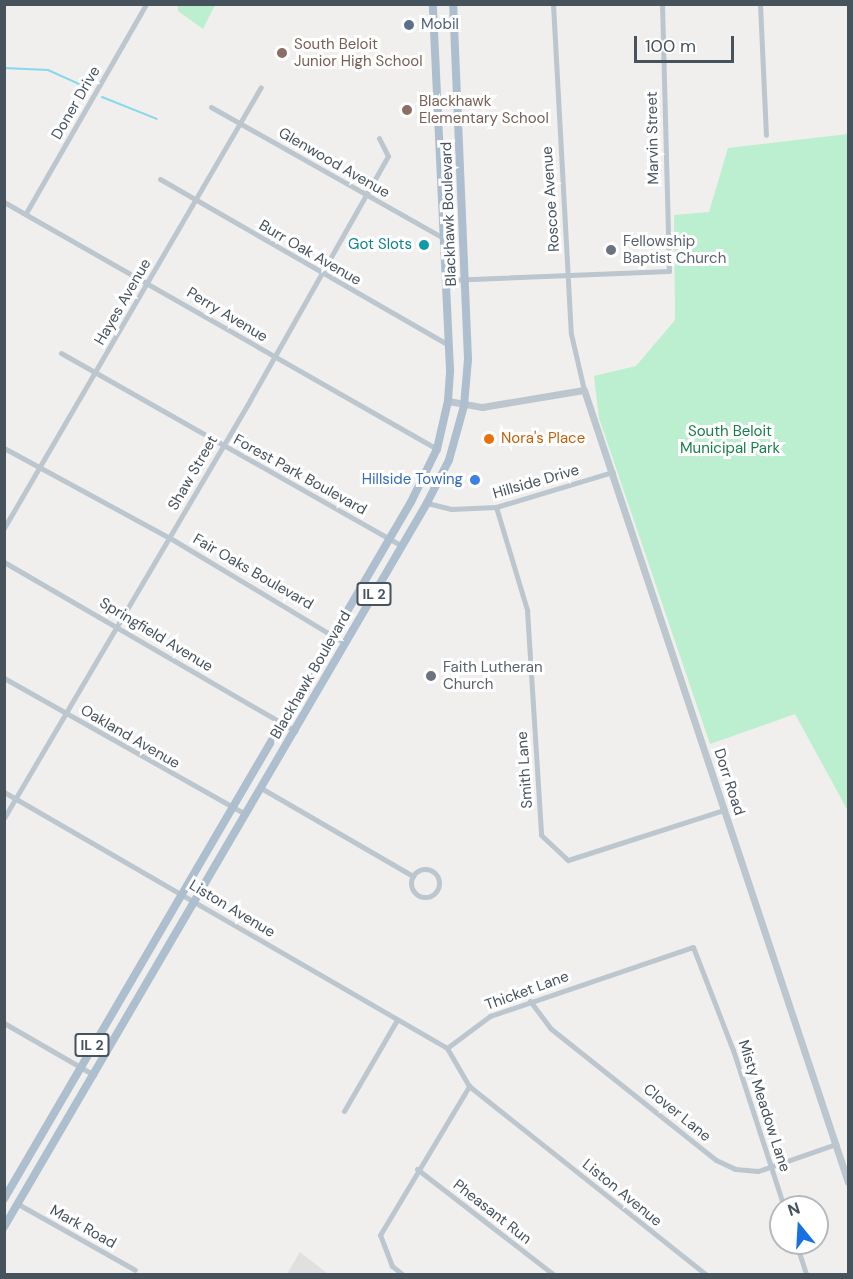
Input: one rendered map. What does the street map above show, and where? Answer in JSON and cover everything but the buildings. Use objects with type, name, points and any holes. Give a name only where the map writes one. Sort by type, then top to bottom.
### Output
[{"type":"main road","name":"Blackhawk Boulevard","points":[[4,1199],[180,892],[388,538],[437,449],[448,401],[449,345],[433,4]]},
{"type":"main road","name":"Blackhawk Boulevard","points":[[18,1204],[428,503],[449,460],[464,406],[468,359],[453,4]]},
{"type":"main road","name":"IL 2","points":[[4,1227],[18,1204]]},
{"type":"street","name":"Doner Drive","points":[[26,213],[146,4]]},
{"type":"street","name":"Roscoe Avenue","points":[[553,4],[573,350],[584,390]]},
{"type":"street","name":"Marvin Street","points":[[568,276],[669,271],[662,4]]},
{"type":"street","points":[[760,4],[766,135]]},
{"type":"street","name":"Hayes Avenue","points":[[4,528],[197,201],[261,87]]},
{"type":"street","name":"Glenwood Avenue","points":[[211,107],[445,239]]},
{"type":"street","name":"Shaw Street","points":[[4,818],[224,446],[272,356],[388,156],[379,138]]},
{"type":"street","name":"Burr Oak Avenue","points":[[160,179],[449,345]]},
{"type":"street","name":"Perry Avenue","points":[[4,202],[437,449]]},
{"type":"street","points":[[447,280],[568,276]]},
{"type":"street","name":"Forest Park Boulevard","points":[[61,353],[402,546]]},
{"type":"street","points":[[448,401],[464,406],[540,400],[584,390]]},
{"type":"street","name":"Dorr Road","points":[[584,390],[615,471],[724,810],[849,1182]]},
{"type":"street","name":"Fair Oaks Boulevard","points":[[4,447],[170,538],[332,632],[345,643]]},
{"type":"street","name":"Hillside Drive","points":[[428,503],[451,509],[496,507],[615,471]]},
{"type":"street","name":"Smith Lane","points":[[496,507],[528,610],[541,836],[567,860],[724,810]]},
{"type":"street","name":"Springfield Avenue","points":[[4,562],[118,625],[294,731]]},
{"type":"street","name":"Oakland Avenue","points":[[4,678],[245,814]]},
{"type":"street","points":[[261,788],[413,876]]},
{"type":"street","name":"Liston Avenue","points":[[4,792],[447,1048]]},
{"type":"street","points":[[421,869],[430,870],[439,880],[437,889],[426,897],[417,895],[411,888],[413,876],[421,869]]},
{"type":"street","name":"Thicket Lane","points":[[447,1048],[490,1016],[693,947],[720,1013]]},
{"type":"street","name":"Clover Lane","points":[[530,1001],[550,1028],[716,1160],[735,1169],[758,1171],[836,1144]]},
{"type":"street","name":"Misty Meadow Lane","points":[[720,1013],[780,1195]]},
{"type":"street","points":[[344,1111],[397,1020]]},
{"type":"street","points":[[4,1023],[94,1075]]},
{"type":"street","points":[[402,1275],[392,1266],[380,1235],[417,1169],[469,1086],[447,1048]]},
{"type":"street","name":"Liston Avenue","points":[[469,1086],[705,1275]]},
{"type":"street","name":"Pheasant Run","points":[[417,1169],[554,1275]]},
{"type":"street","name":"Mark Road","points":[[18,1204],[135,1270]]},
{"type":"street","points":[[800,1255],[806,1275]]},
{"type":"shaded area","points":[[300,1252],[328,1274],[287,1274]]},
{"type":"green space","points":[[178,4],[215,5],[203,29],[178,11]]},
{"type":"green space","name":"South Beloit Municipal Park","points":[[848,134],[848,811],[795,714],[710,744],[599,418],[594,376],[636,366],[675,320],[674,215],[709,212],[728,148]]},
{"type":"waterway","points":[[4,68],[48,70],[90,89]]},
{"type":"waterway","points":[[102,97],[157,119]]},
{"type":"place","name":"Mobil","points":[[409,25]]},
{"type":"place","name":"South Beloit Junior High School","points":[[282,53]]},
{"type":"place","name":"Blackhawk Elementary School","points":[[407,110]]},
{"type":"place","name":"Got Slots","points":[[424,245]]},
{"type":"place","name":"Fellowship Baptist Church","points":[[611,250]]},
{"type":"place","name":"Nora's Place","points":[[489,439]]},
{"type":"place","name":"Hillside Towing","points":[[475,480]]},
{"type":"place","name":"Faith Lutheran Church","points":[[431,676]]}]
